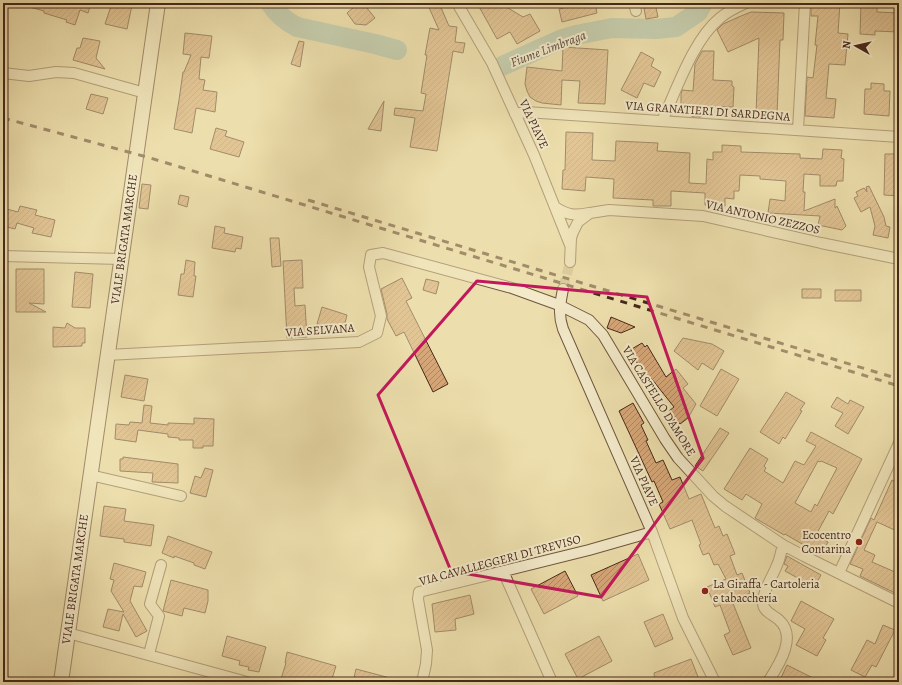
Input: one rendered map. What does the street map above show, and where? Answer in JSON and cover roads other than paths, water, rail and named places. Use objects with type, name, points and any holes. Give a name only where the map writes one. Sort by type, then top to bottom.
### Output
[{"type":"street","name":"VIALE BRIGATA MARCHE","points":[[61,682],[158,3]]},
{"type":"street","name":"VIA PIAVE","points":[[457,3],[489,58],[534,155],[571,246],[570,262]]},
{"type":"street","points":[[662,121],[691,57],[702,39],[718,19],[732,9],[746,3]]},
{"type":"street","points":[[798,130],[805,3]]},
{"type":"street","points":[[3,73],[29,76],[56,72],[74,73],[145,93]]},
{"type":"street","name":"VIA GRANATIERI DI SARDEGNA","points":[[515,114],[526,112],[899,137]]},
{"type":"street","name":"VIA ANTONIO ZEZZOS","points":[[555,208],[562,212],[574,215],[617,210],[703,216],[806,240],[899,259]]},
{"type":"street","points":[[571,246],[571,238],[575,226],[590,213]]},
{"type":"street","name":"VIA SELVANA","points":[[107,355],[358,342],[377,333],[381,316],[369,267],[371,254],[383,253],[512,288],[559,305]]},
{"type":"street","points":[[3,256],[121,259]]},
{"type":"street","name":"VIA PIAVE","points":[[563,289],[559,305],[559,316],[563,329],[652,532],[683,618],[715,682]]},
{"type":"street","name":"VIA CASTELLO D'AMORE","points":[[559,305],[589,320],[603,335],[665,439],[678,458],[706,491],[725,506],[804,556],[899,603]]},
{"type":"street","points":[[839,573],[899,443]]},
{"type":"street","points":[[90,475],[181,496]]},
{"type":"street","name":"VIA CAVALLEGGERI DI TREVISO","points":[[422,682],[427,650],[418,599],[419,592],[589,550],[652,532]]},
{"type":"street","points":[[768,682],[782,658],[787,635],[782,624],[764,607],[762,602],[764,594],[778,564],[784,544]]},
{"type":"street","points":[[149,654],[159,616],[150,604],[161,565]]},
{"type":"street","points":[[503,571],[552,682]]},
{"type":"street","points":[[68,633],[247,682]]},
{"type":"waterway","name":"Fiume Limbraga","points":[[270,3],[275,11],[297,27],[397,50]]},
{"type":"waterway","name":"Fiume Limbraga","points":[[502,66],[562,39],[576,35],[612,28],[656,29],[676,27],[698,12],[703,3]]},
{"type":"tunnel","points":[[563,289],[570,262]]},
{"type":"railway","points":[[3,118],[147,157],[899,386]]},
{"type":"railway","points":[[308,200],[899,379]]},
{"type":"place","name":"Ecocentro Contarina","points":[[859,542]]},
{"type":"place","name":"La Giraffa - Cartoleria e tabaccheria","points":[[705,591]]}]
